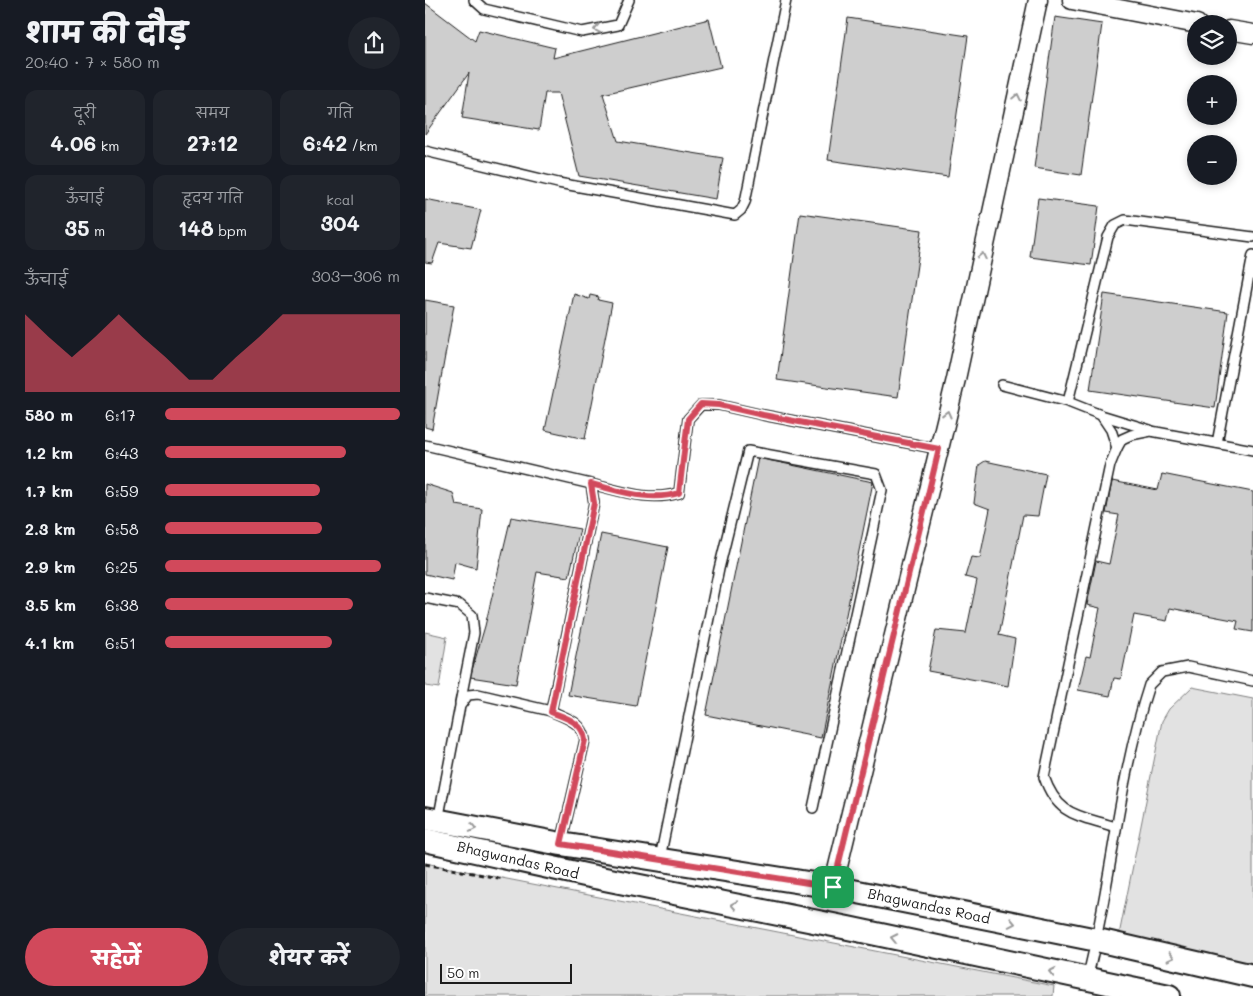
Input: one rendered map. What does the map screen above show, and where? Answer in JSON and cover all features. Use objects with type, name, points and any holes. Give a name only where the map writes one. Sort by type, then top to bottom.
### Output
[{"type":"street","points":[[833,887],[939,449],[1038,0]]},
{"type":"street","points":[[1072,0],[1119,4],[1187,21]]},
{"type":"street","points":[[1237,31],[1253,33]]},
{"type":"street","name":"Bhagwandas Road","points":[[432,820],[561,844],[833,887],[1097,940],[1253,976]]},
{"type":"street","name":"Bhagwandas Road","points":[[425,840],[1087,979],[1118,991],[1169,996]]},
{"type":"lane","points":[[474,0],[484,9],[581,32],[617,25],[629,0]]},
{"type":"lane","points":[[425,151],[558,183],[735,215],[741,210],[745,202],[786,0]]},
{"type":"lane","points":[[1069,402],[1109,237],[1115,225],[1125,220],[1253,236]]},
{"type":"lane","points":[[1217,443],[1253,255]]},
{"type":"lane","points":[[1002,385],[1069,402],[1101,415],[1151,430],[1253,450]]},
{"type":"lane","points":[[425,446],[646,497],[664,498],[679,493],[688,419],[701,404],[719,405],[939,449]]},
{"type":"lane","points":[[1101,415],[1111,430],[1117,448]]},
{"type":"lane","points":[[1115,827],[1067,812],[1050,795],[1044,777],[1110,465],[1117,448],[1123,440],[1131,435],[1151,430]]},
{"type":"lane","points":[[659,860],[719,569],[748,450],[876,474],[882,490],[813,808]]},
{"type":"lane","points":[[551,712],[594,503],[591,484]]},
{"type":"lane","points":[[425,598],[460,605],[473,615],[474,633],[432,820]]},
{"type":"lane","points":[[1087,979],[1097,940],[1115,827],[1149,685],[1162,672],[1188,667],[1253,681]]},
{"type":"lane","points":[[459,706],[468,695],[478,694],[551,712],[577,724],[584,733],[585,740],[561,844]]},
{"type":"shaded area","points":[[425,632],[447,637],[439,688],[425,686]]},
{"type":"shaded area","points":[[1192,687],[1253,699],[1253,966],[1118,940],[1162,721],[1169,709]]},
{"type":"shaded area","points":[[425,863],[1054,986],[1053,996],[425,996]]},
{"type":"building","points":[[425,3],[475,41],[479,30],[555,48],[553,58],[709,19],[721,67],[603,94],[618,141],[723,158],[716,199],[579,176],[558,93],[545,93],[539,130],[462,118],[469,73],[425,134]]},
{"type":"building","points":[[1055,17],[1102,24],[1081,175],[1034,168]]},
{"type":"building","points":[[848,18],[968,36],[948,177],[828,160]]},
{"type":"building","points":[[1038,198],[1099,206],[1091,265],[1030,257]]},
{"type":"building","points":[[425,199],[481,210],[471,248],[439,243],[432,263],[425,262]]},
{"type":"building","points":[[800,213],[922,230],[898,397],[777,380]]},
{"type":"building","points":[[574,294],[589,299],[590,295],[599,297],[598,300],[612,303],[585,439],[545,430]]},
{"type":"building","points":[[1104,294],[1228,312],[1215,408],[1090,390]]},
{"type":"building","points":[[425,300],[454,305],[432,429],[425,427]]},
{"type":"building","points":[[758,458],[873,482],[821,738],[706,715]]},
{"type":"building","points":[[985,461],[1046,474],[1038,516],[1023,515],[999,635],[1015,639],[1008,686],[928,671],[936,630],[966,633],[977,580],[965,577],[971,557],[980,558],[990,509],[974,503],[979,465]]},
{"type":"building","points":[[1162,474],[1253,492],[1253,632],[1236,629],[1238,621],[1170,608],[1167,621],[1134,615],[1121,679],[1114,678],[1110,696],[1078,690],[1086,656],[1090,657],[1100,608],[1087,605],[1096,561],[1109,564],[1119,515],[1106,513],[1112,481],[1158,490]]},
{"type":"building","points":[[425,484],[453,493],[456,505],[482,509],[476,568],[455,562],[452,580],[425,574]]},
{"type":"building","points":[[511,517],[580,529],[569,577],[537,572],[516,684],[470,677],[485,626]]},
{"type":"building","points":[[601,534],[668,547],[636,706],[568,695]]},
{"type":"route","points":[[701,404],[719,405],[939,449],[833,887],[561,844],[585,740],[584,733],[577,724],[551,712],[594,503],[591,484],[646,497],[664,498],[679,493],[688,419],[701,404]]}]
